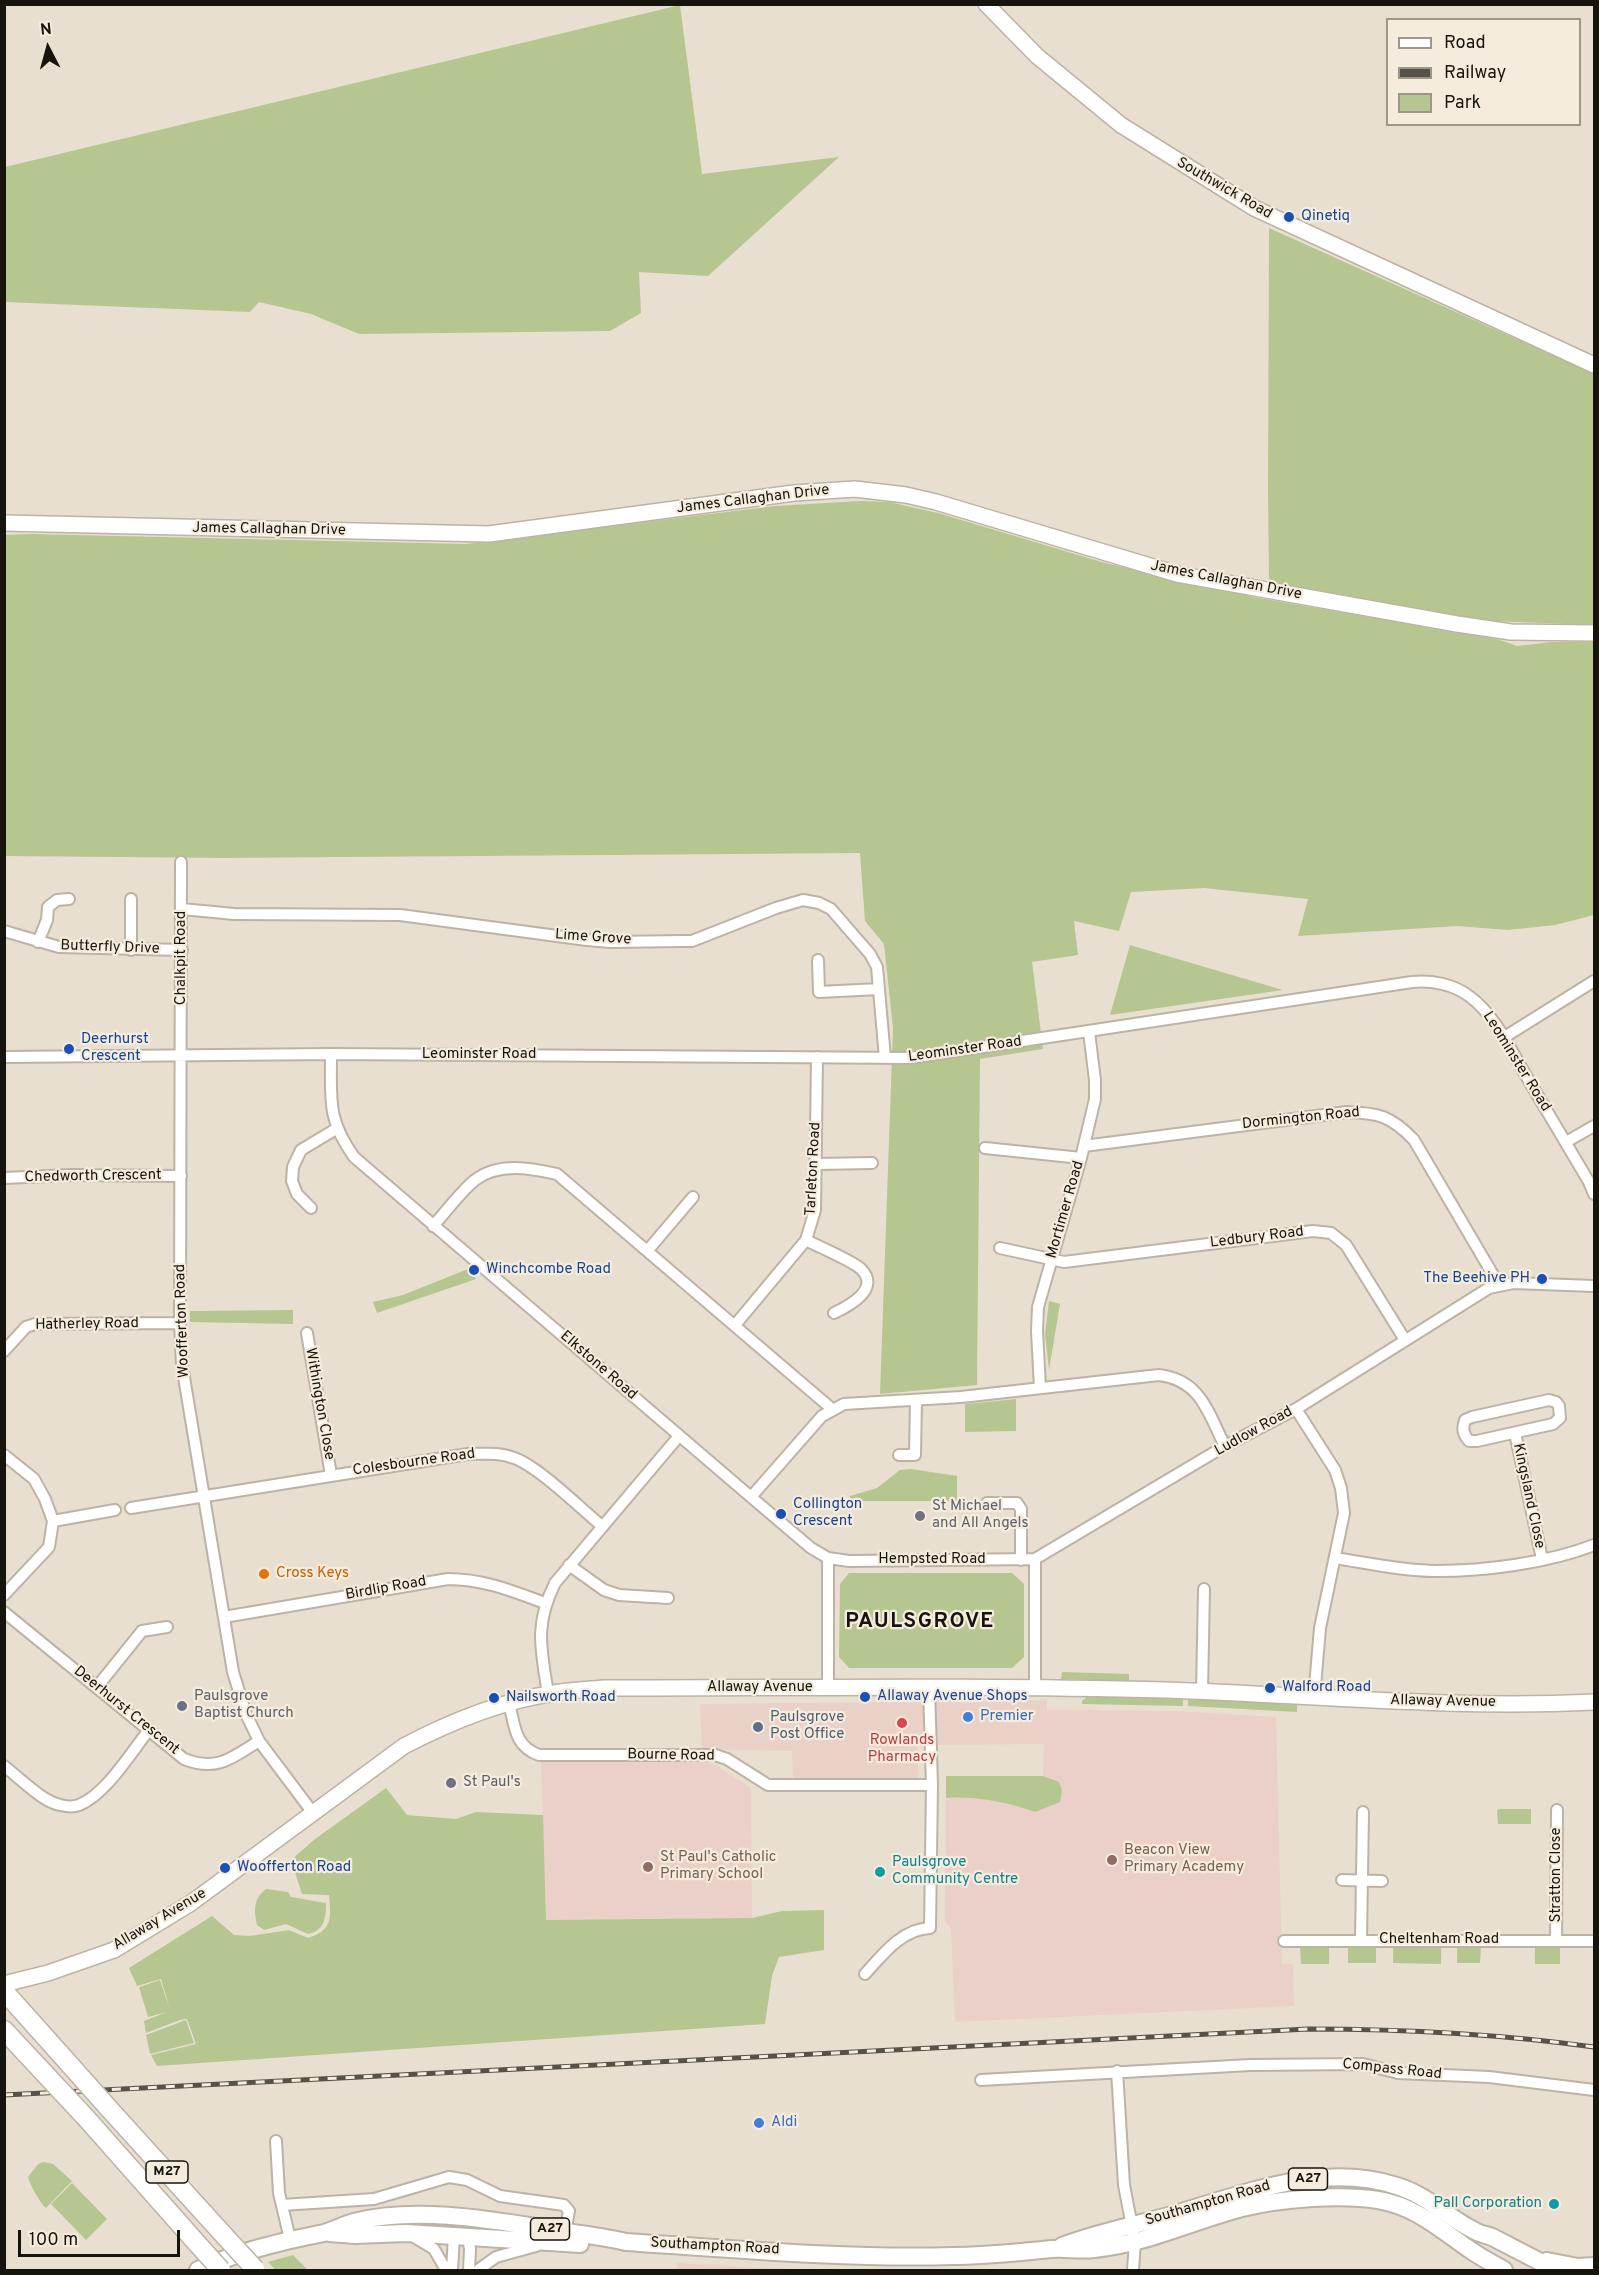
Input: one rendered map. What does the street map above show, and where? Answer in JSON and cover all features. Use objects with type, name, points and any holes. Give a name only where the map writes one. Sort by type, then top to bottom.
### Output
[{"type":"highway","name":"M27","points":[[10,1997],[256,2270]]},
{"type":"highway","name":"M27","points":[[4,2030],[87,2119],[221,2271]]},
{"type":"main road","name":"Southampton Road","points":[[1055,2248],[1089,2235],[1133,2225],[1255,2190],[1306,2180],[1346,2176],[1378,2180],[1411,2191],[1475,2232],[1489,2236],[1530,2264],[1557,2271]]},
{"type":"main road","name":"Southampton Road","points":[[198,2271],[232,2255],[290,2238],[326,2232],[365,2220],[419,2215],[474,2218],[566,2240],[602,2246],[626,2242],[827,2254],[992,2255],[1055,2248],[1091,2250],[1135,2242],[1241,2208],[1335,2198],[1367,2199],[1398,2205],[1424,2217],[1504,2271]]},
{"type":"main road","points":[[365,2220],[395,2223],[442,2223],[460,2233],[466,2220],[474,2218]]},
{"type":"main road","name":"Southampton Road","points":[[326,2232],[355,2235],[460,2233],[566,2240]]},
{"type":"main road","points":[[1530,2264],[1594,2266]]},
{"type":"street","name":"Southwick Road","points":[[986,4],[1037,56],[1121,125],[1254,208],[1594,365]]},
{"type":"street","name":"James Callaghan Drive","points":[[4,523],[489,534],[794,493],[831,490],[877,491],[936,502],[1177,574],[1489,629],[1594,633]]},
{"type":"street","name":"Chalkpit Road","points":[[182,862],[182,1054]]},
{"type":"street","points":[[131,898],[131,950]]},
{"type":"street","points":[[38,942],[47,920],[48,907],[57,900],[69,899]]},
{"type":"street","name":"Lime Grove","points":[[182,909],[234,914],[400,915],[587,940],[692,941],[776,908],[803,900],[825,906],[843,922],[870,954],[877,967],[885,1058]]},
{"type":"street","name":"Butterfly Drive","points":[[4,931],[59,947],[182,950]]},
{"type":"street","points":[[818,960],[819,992],[879,989]]},
{"type":"street","name":"Leominster Road","points":[[182,1054],[910,1058],[1420,981],[1445,985],[1469,996],[1487,1014],[1566,1142],[1594,1194]]},
{"type":"street","points":[[1503,1038],[1594,981]]},
{"type":"street","name":"Mortimer Road","points":[[1040,1388],[1038,1307],[1081,1158],[1095,1099],[1089,1032]]},
{"type":"street","points":[[4,1057],[182,1054]]},
{"type":"street","name":"Woofferton Road","points":[[182,1054],[180,1323],[182,1365],[233,1672],[246,1714],[260,1741],[313,1813]]},
{"type":"street","name":"Elkstone Road","points":[[331,1054],[331,1105],[336,1129],[354,1157],[811,1548],[828,1558]]},
{"type":"street","name":"Tarleton Road","points":[[735,1325],[806,1240],[815,1210],[817,1058]]},
{"type":"street","name":"Dormington Road","points":[[1084,1146],[1347,1112],[1371,1113],[1386,1117],[1399,1124],[1414,1140],[1499,1285]]},
{"type":"street","points":[[1566,1142],[1594,1126]]},
{"type":"street","points":[[311,1208],[297,1194],[292,1181],[293,1167],[301,1150],[336,1129]]},
{"type":"street","points":[[985,1148],[1081,1158]]},
{"type":"street","points":[[817,1164],[872,1163]]},
{"type":"street","points":[[433,1226],[475,1180],[499,1169],[529,1167],[557,1174],[832,1409]]},
{"type":"street","name":"Chedworth Crescent","points":[[4,1178],[71,1175],[181,1176]]},
{"type":"street","points":[[648,1250],[693,1197]]},
{"type":"street","name":"Ledbury Road","points":[[1000,1248],[1064,1262],[1313,1231],[1331,1233],[1346,1245],[1405,1340]]},
{"type":"street","points":[[806,1240],[861,1269],[867,1278],[865,1290],[858,1300],[834,1313]]},
{"type":"street","name":"Ludlow Road","points":[[1035,1559],[1226,1446],[1296,1409],[1489,1288],[1513,1283],[1594,1286]]},
{"type":"street","name":"Hatherley Road","points":[[4,1351],[26,1327],[35,1324],[180,1323]]},
{"type":"street","name":"Withington Close","points":[[307,1333],[331,1475]]},
{"type":"street","points":[[751,1497],[822,1416],[844,1404],[916,1400],[1159,1375],[1172,1376],[1196,1390],[1226,1446]]},
{"type":"street","points":[[899,1455],[915,1455],[916,1400]]},
{"type":"street","name":"Kingsland Close","points":[[1549,1400],[1556,1402],[1559,1406],[1560,1418],[1553,1424],[1515,1433],[1469,1441],[1463,1428],[1465,1420],[1472,1417],[1549,1400]]},
{"type":"street","points":[[1296,1409],[1335,1470],[1341,1488],[1344,1513],[1320,1628],[1314,1698]]},
{"type":"street","name":"Kingsland Close","points":[[1515,1433],[1542,1559]]},
{"type":"street","points":[[548,1694],[540,1645],[541,1621],[545,1604],[555,1583],[679,1436]]},
{"type":"street","name":"Colesbourne Road","points":[[131,1508],[468,1454],[496,1454],[516,1458],[533,1468],[602,1526]]},
{"type":"street","points":[[4,1455],[34,1479],[45,1499],[52,1521],[49,1547],[4,1595]]},
{"type":"street","points":[[987,1503],[1017,1503],[1022,1509],[1021,1560]]},
{"type":"street","points":[[52,1521],[115,1510]]},
{"type":"street","points":[[1335,1557],[1434,1571],[1476,1569],[1542,1559],[1594,1545]]},
{"type":"street","points":[[828,1558],[828,1688]]},
{"type":"street","name":"Hempsted Road","points":[[828,1558],[849,1561],[1035,1559]]},
{"type":"street","points":[[1035,1559],[1035,1687]]},
{"type":"street","points":[[569,1565],[604,1590],[619,1595],[668,1598]]},
{"type":"street","name":"Birdlip Road","points":[[224,1617],[448,1579],[488,1582],[545,1604]]},
{"type":"street","points":[[1202,1692],[1204,1588]]},
{"type":"street","name":"Deerhurst Crescent","points":[[4,1612],[184,1759],[196,1764],[212,1765],[225,1762],[260,1741]]},
{"type":"street","points":[[97,1687],[142,1631],[167,1627]]},
{"type":"street","name":"Allaway Avenue","points":[[4,1984],[48,1973],[114,1950],[190,1904],[404,1746],[474,1714],[548,1694],[604,1688],[1035,1687],[1436,1702],[1594,1701]]},
{"type":"street","points":[[865,1974],[909,1932],[930,1928],[932,1785],[929,1688]]},
{"type":"street","name":"Bourne Road","points":[[509,1703],[520,1743],[528,1751],[539,1755],[715,1755],[727,1759],[768,1785],[932,1785]]},
{"type":"street","points":[[4,1766],[45,1799],[61,1805],[78,1806],[94,1796],[107,1783],[148,1731]]},
{"type":"street","name":"Stratton Close","points":[[1556,1941],[1557,1810]]},
{"type":"street","points":[[1361,1940],[1363,1812]]},
{"type":"street","points":[[1342,1880],[1382,1881]]},
{"type":"street","name":"Cheltenham Road","points":[[1284,1941],[1594,1941]]},
{"type":"street","name":"Compass Road","points":[[981,2080],[1250,2065],[1363,2064],[1398,2073],[1489,2077],[1594,2090]]},
{"type":"street","points":[[1117,2072],[1124,2185],[1135,2242],[1133,2271]]},
{"type":"street","points":[[276,2141],[279,2193],[290,2238]]},
{"type":"street","points":[[282,2205],[374,2199],[448,2177],[468,2180],[500,2196],[564,2205],[569,2211],[566,2240],[529,2247],[496,2257],[478,2271]]},
{"type":"street","points":[[406,2233],[434,2249],[446,2271]]},
{"type":"street","points":[[452,2271],[460,2233]]},
{"type":"street","points":[[460,2233],[470,2249],[469,2271]]},
{"type":"shaded area","points":[[1047,1700],[1047,1744],[918,1745],[918,1780],[793,1779],[792,1751],[702,1749],[700,1704]]},
{"type":"shaded area","name":"Beacon View Primary Academy","points":[[1047,1710],[1176,1711],[1276,1717],[1282,1964],[1293,1964],[1294,2006],[955,2022],[951,1928],[945,1922],[946,1776],[1043,1776],[1044,1744],[1047,1743]]},
{"type":"shaded area","name":"St Paul's Catholic Primary School","points":[[705,1761],[751,1788],[752,1918],[546,1920],[541,1762]]},
{"type":"shaded area","points":[[677,2263],[763,2268],[821,2270],[677,2270]]},
{"type":"green space","points":[[680,5],[702,174],[839,157],[708,276],[639,272],[641,313],[610,331],[359,334],[311,314],[259,302],[250,312],[5,302],[5,167]]},
{"type":"green space","points":[[1269,228],[1594,374],[1594,625],[1465,620],[1269,584]]},
{"type":"green space","points":[[859,501],[889,502],[938,513],[1105,563],[1259,598],[1497,639],[1517,646],[1551,642],[1594,642],[1594,915],[1555,925],[1508,930],[1458,926],[1298,936],[1308,899],[1204,888],[1131,892],[1119,931],[1074,921],[1078,955],[1032,962],[1043,1049],[980,1059],[977,1385],[880,1394],[893,1028],[884,944],[865,921],[860,853],[223,858],[5,856],[5,535],[466,544],[775,506]]},
{"type":"green space","points":[[1130,945],[1283,990],[1110,1015]]},
{"type":"green space","points":[[468,1269],[476,1279],[377,1313],[373,1302],[403,1295]]},
{"type":"green space","points":[[1049,1301],[1060,1304],[1049,1370],[1045,1334]]},
{"type":"green space","points":[[293,1310],[293,1324],[190,1322],[190,1311]]},
{"type":"green space","points":[[1016,1399],[1016,1431],[965,1432],[965,1404]]},
{"type":"green space","points":[[911,1469],[957,1476],[957,1501],[850,1501],[850,1496],[877,1488],[900,1470]]},
{"type":"green space","points":[[849,1573],[1012,1573],[1024,1584],[1024,1657],[1012,1668],[849,1668],[839,1657],[840,1584]]},
{"type":"green space","points":[[1062,1672],[1129,1674],[1129,1681],[1061,1679]]},
{"type":"green space","points":[[1088,1696],[1183,1698],[1183,1706],[1082,1704]]},
{"type":"green space","points":[[1188,1698],[1297,1705],[1297,1712],[1188,1706]]},
{"type":"green space","points":[[946,1776],[1043,1776],[1059,1782],[1062,1790],[1060,1802],[1035,1812],[991,1800],[946,1798]]},
{"type":"green space","points":[[386,1788],[407,1815],[456,1819],[476,1812],[543,1815],[546,1920],[752,1918],[782,1911],[824,1910],[824,1950],[779,1957],[772,1976],[765,2024],[157,2066],[151,2055],[196,2044],[187,2019],[146,2033],[144,2021],[167,2012],[148,2017],[139,1987],[160,1980],[170,2010],[161,1979],[137,1986],[129,1968],[212,1916],[234,1935],[250,1936],[289,1930],[308,1938],[322,1931],[330,1917],[329,1895],[302,1894],[291,1860],[315,1839]]},
{"type":"green space","points":[[1499,1809],[1531,1809],[1531,1824],[1498,1824],[1497,1811]]},
{"type":"green space","points":[[266,1889],[288,1892],[291,1897],[326,1903],[323,1923],[318,1930],[308,1934],[286,1924],[264,1930],[257,1925],[255,1910],[259,1897]]},
{"type":"green space","points":[[1348,1945],[1376,1945],[1376,1963],[1348,1963]]},
{"type":"green space","points":[[1441,1945],[1441,1964],[1393,1963],[1393,1946]]},
{"type":"green space","points":[[1329,1946],[1329,1964],[1301,1964],[1300,1947]]},
{"type":"green space","points":[[1457,1946],[1481,1946],[1480,1963],[1457,1963]]},
{"type":"green space","points":[[1535,1946],[1560,1946],[1560,1964],[1535,1964]]},
{"type":"green space","points":[[186,2020],[194,2043],[150,2054],[146,2035]]},
{"type":"green space","points":[[43,2162],[53,2164],[72,2181],[46,2208],[28,2177],[38,2164]]},
{"type":"green space","points":[[72,2183],[107,2219],[86,2240],[51,2204]]},
{"type":"green space","points":[[293,2255],[308,2270],[276,2270],[268,2262]]},
{"type":"railway","points":[[4,2095],[1308,2029],[1451,2033],[1594,2047]]},
{"type":"place","name":"Qinetiq","points":[[1289,217]]},
{"type":"place","name":"Deerhurst Crescent","points":[[69,1049]]},
{"type":"place","name":"Winchcombe Road","points":[[474,1270]]},
{"type":"place","name":"The Beehive PH","points":[[1542,1279]]},
{"type":"place","name":"Collington Crescent","points":[[781,1514]]},
{"type":"place","name":"St Michael and All Angels","points":[[920,1516]]},
{"type":"place","name":"Cross Keys","points":[[264,1574]]},
{"type":"place","name":"Walford Road","points":[[1270,1688]]},
{"type":"place","name":"Allaway Avenue Shops","points":[[865,1697]]},
{"type":"place","name":"Nailsworth Road","points":[[494,1698]]},
{"type":"place","name":"Paulsgrove Baptist Church","points":[[182,1706]]},
{"type":"place","name":"Premier","points":[[968,1717]]},
{"type":"place","name":"Rowlands Pharmacy","points":[[902,1723]]},
{"type":"place","name":"Paulsgrove Post Office","points":[[758,1727]]},
{"type":"place","name":"St Paul's","points":[[451,1783]]},
{"type":"place","name":"Beacon View Primary Academy","points":[[1112,1860]]},
{"type":"place","name":"St Paul's Catholic Primary School","points":[[648,1867]]},
{"type":"place","name":"Woofferton Road","points":[[225,1868]]},
{"type":"place","name":"Paulsgrove Community Centre","points":[[880,1872]]},
{"type":"place","name":"Aldi","points":[[759,2123]]},
{"type":"place","name":"Pall Corporation","points":[[1554,2204]]},
{"type":"district","name":"PAULSGROVE","points":[[920,1623]]}]
